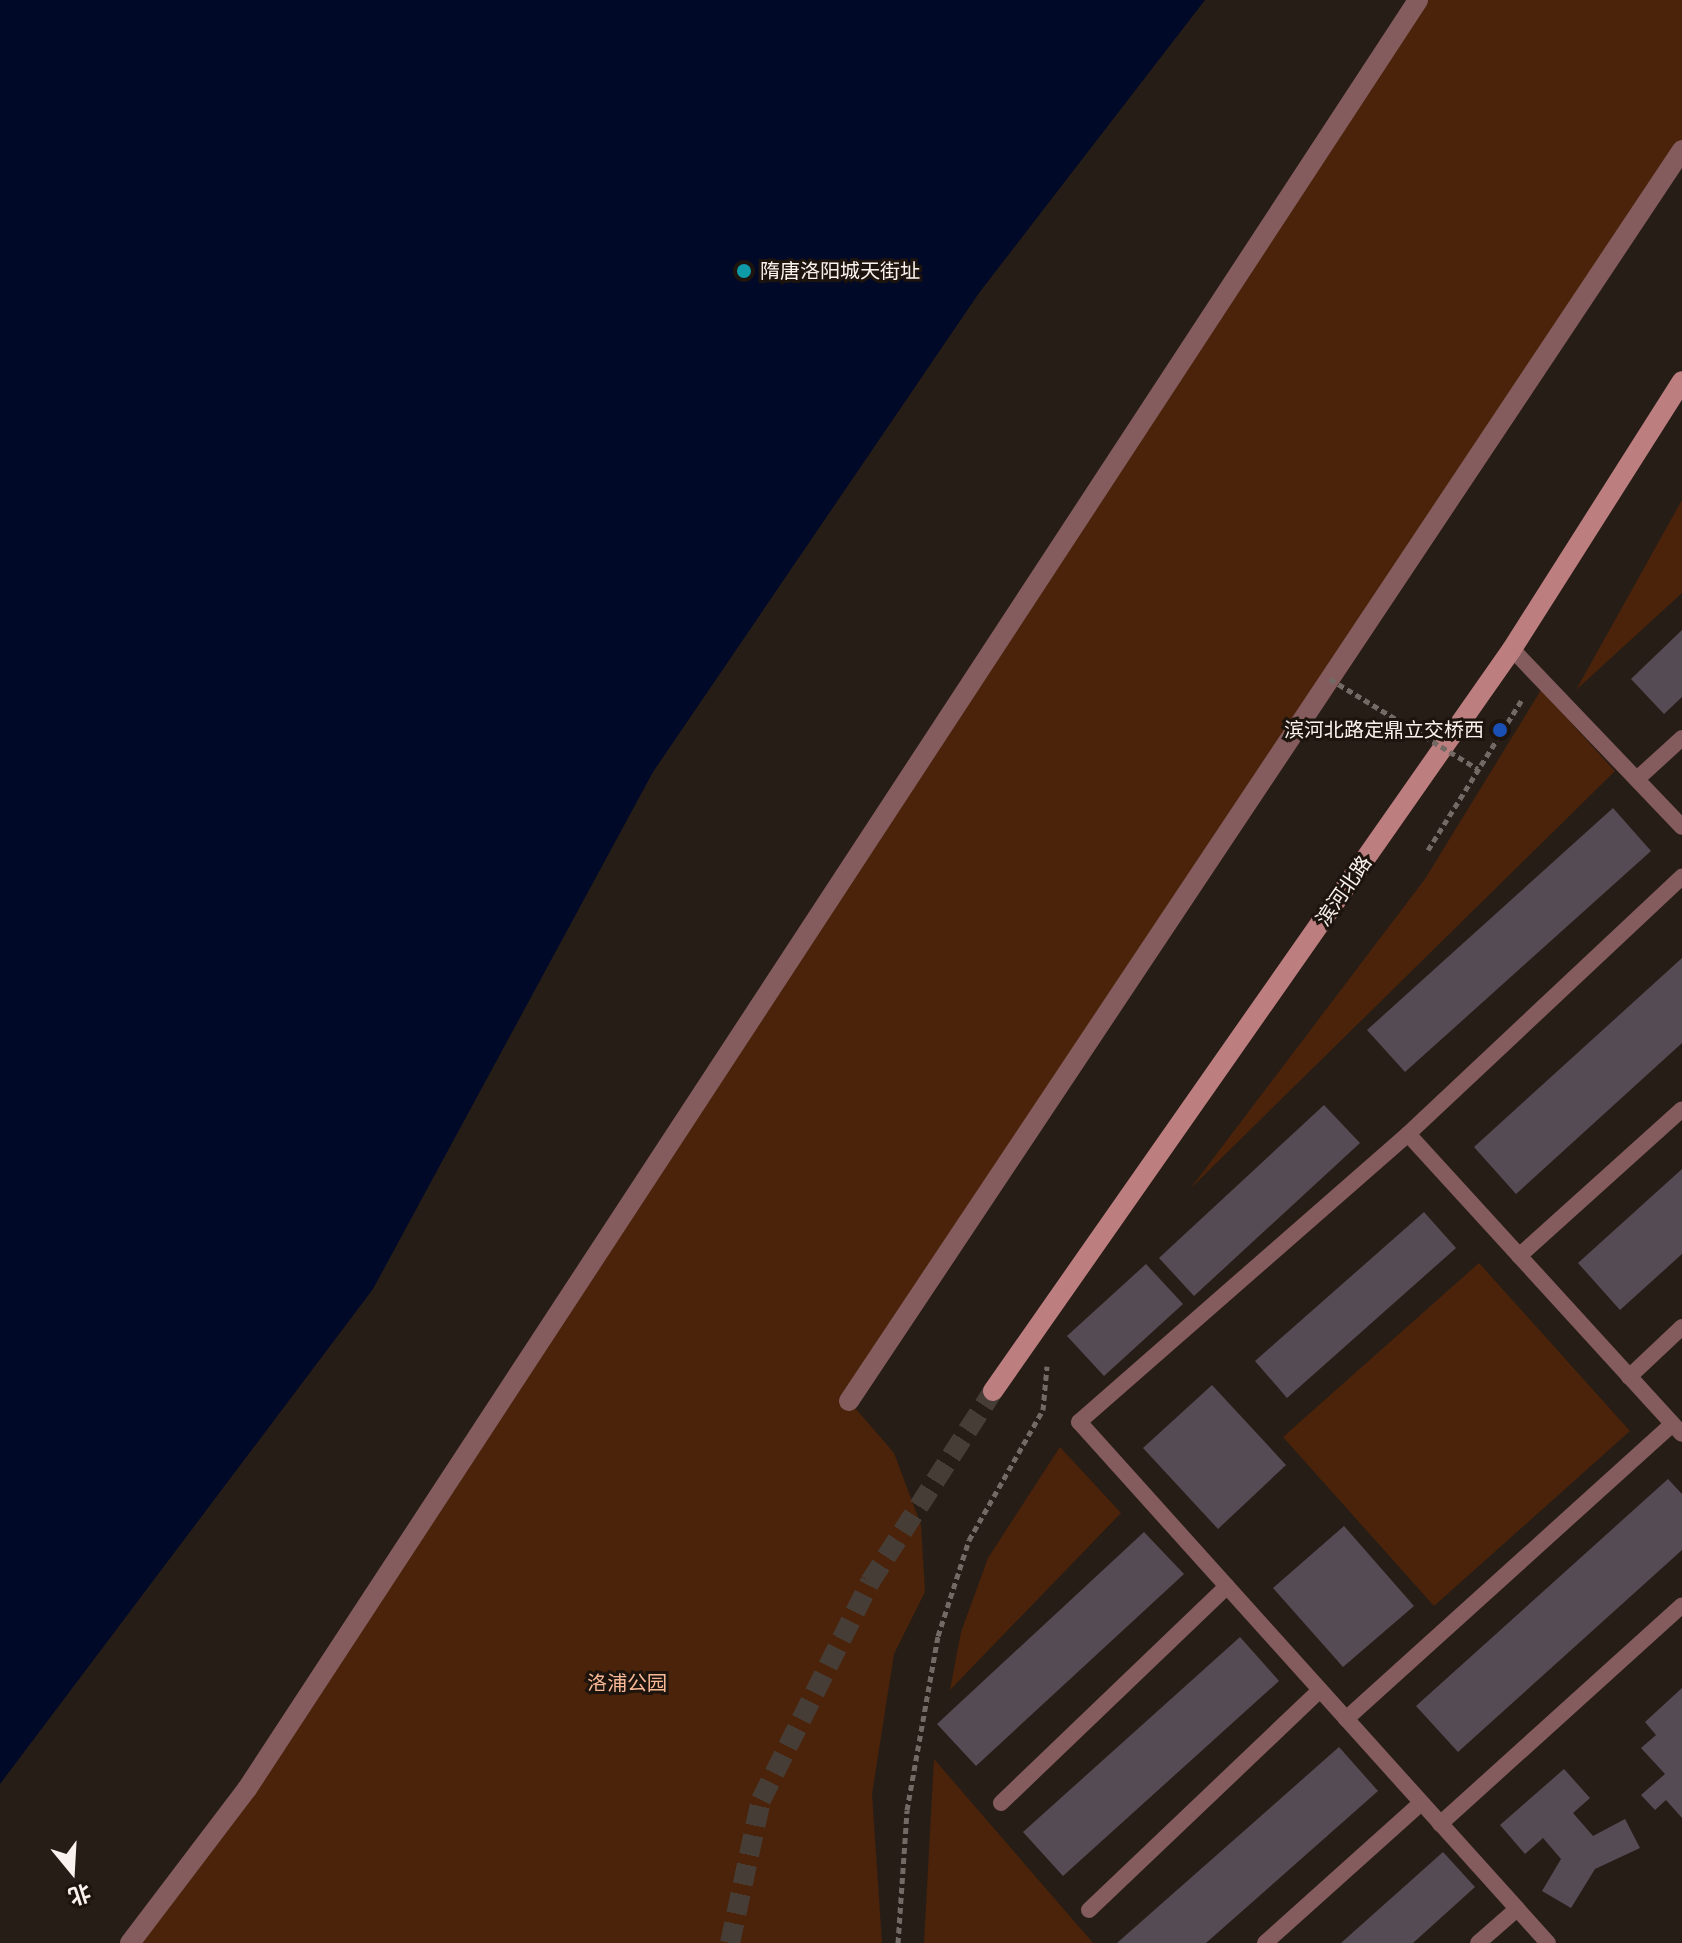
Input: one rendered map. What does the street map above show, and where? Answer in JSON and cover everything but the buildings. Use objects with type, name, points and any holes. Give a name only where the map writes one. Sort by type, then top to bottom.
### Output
[{"type":"main road","name":"滨河北路","points":[[993,1391],[1512,649],[1682,381]]},
{"type":"street","points":[[130,1943],[256,1776],[1418,0]]},
{"type":"street","points":[[849,1401],[1682,150]]},
{"type":"lane","points":[[1512,649],[1682,827]]},
{"type":"lane","points":[[1637,779],[1682,738]]},
{"type":"lane","points":[[1548,1943],[1079,1422],[1408,1134],[1682,877]]},
{"type":"lane","points":[[1519,1256],[1682,1109]]},
{"type":"lane","points":[[1346,1719],[1677,1429],[1408,1134]]},
{"type":"lane","points":[[1629,1377],[1682,1327]]},
{"type":"lane","points":[[1001,1803],[1227,1586]]},
{"type":"lane","points":[[1440,1824],[1682,1605]]},
{"type":"lane","points":[[1089,1910],[1320,1690]]},
{"type":"lane","points":[[1265,1943],[1421,1803]]},
{"type":"lane","points":[[1478,1943],[1517,1909]]},
{"type":"path","points":[[1330,679],[1478,769]]},
{"type":"path","points":[[1428,850],[1531,685]]},
{"type":"path","points":[[898,1943],[907,1810],[938,1636],[969,1540],[1043,1410],[1052,1309]]},
{"type":"green space","name":"洛浦公园","points":[[1418,0],[1682,0],[1682,150],[849,1401],[894,1453],[921,1525],[925,1592],[894,1654],[872,1794],[882,1943],[130,1943],[247,1789]]},
{"type":"green space","points":[[1682,500],[1682,593],[1576,690]]},
{"type":"green space","points":[[1541,690],[1615,771],[1190,1189],[1425,879]]},
{"type":"green space","points":[[1479,1263],[1630,1431],[1434,1606],[1283,1437]]},
{"type":"green space","points":[[1060,1447],[1121,1513],[950,1690],[961,1632],[988,1558]]},
{"type":"green space","points":[[934,1759],[1093,1943],[924,1943]]},
{"type":"water","points":[[0,0],[1205,0],[979,293],[653,772],[373,1289],[0,1784]]},
{"type":"tunnel","points":[[730,1943],[761,1800],[870,1582],[993,1391]]},
{"type":"place","name":"隋唐洛阳城天街址","points":[[744,271]]},
{"type":"place","name":"滨河北路定鼎立交桥西","points":[[1500,730]]}]
